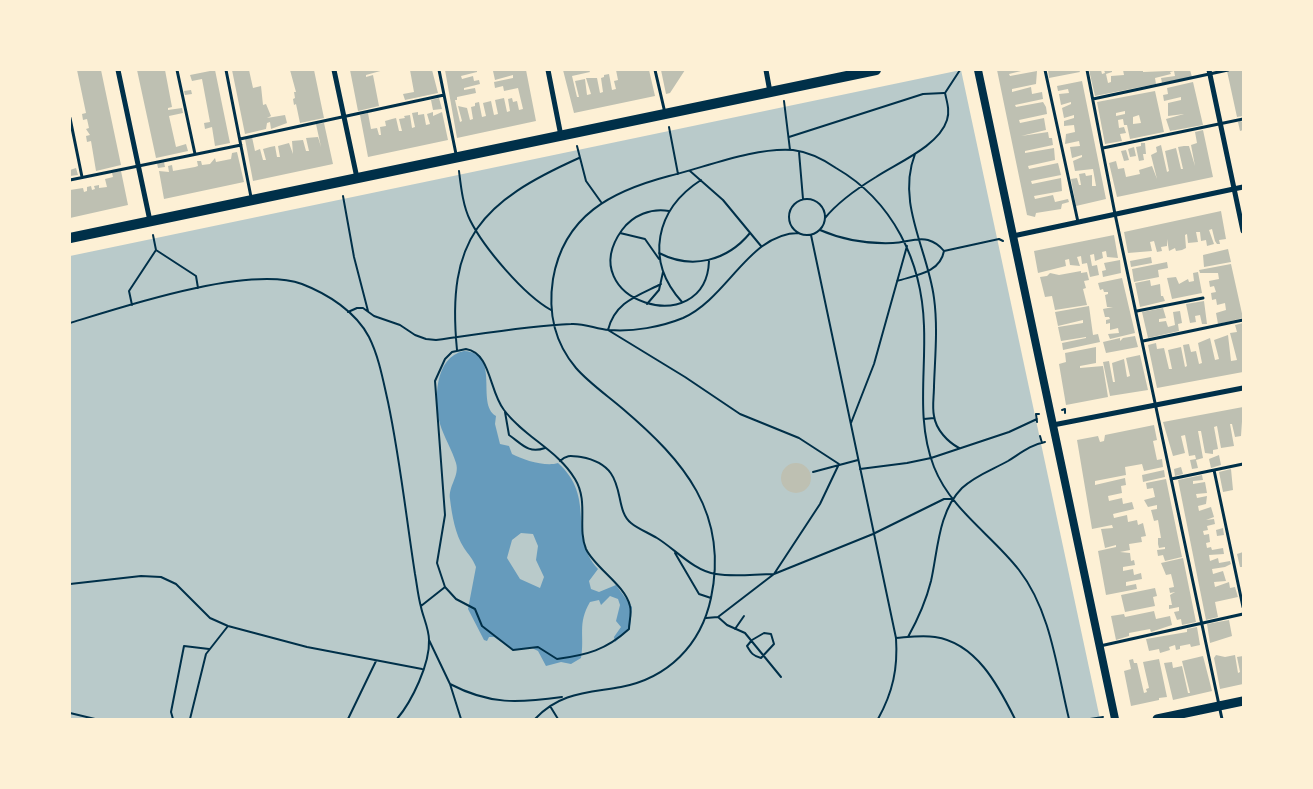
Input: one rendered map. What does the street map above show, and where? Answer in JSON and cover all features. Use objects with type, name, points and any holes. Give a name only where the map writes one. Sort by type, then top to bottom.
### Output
[{"type":"main road","points":[[70,238],[874,70]]},
{"type":"main road","points":[[1157,719],[1243,701]]},
{"type":"street","points":[[118,70],[150,221]]},
{"type":"street","points":[[334,70],[357,178]]},
{"type":"street","points":[[548,70],[561,136]]},
{"type":"street","points":[[766,70],[770,92]]},
{"type":"street","points":[[978,70],[1115,719]]},
{"type":"street","points":[[1209,72],[1243,231]]},
{"type":"street","points":[[1013,236],[1243,188]]},
{"type":"street","points":[[1053,425],[1156,407],[1243,388]]},
{"type":"lane","points":[[177,70],[195,154]]},
{"type":"lane","points":[[226,70],[252,200]]},
{"type":"lane","points":[[439,70],[456,158]]},
{"type":"lane","points":[[655,70],[665,114]]},
{"type":"lane","points":[[1045,70],[1078,222]]},
{"type":"lane","points":[[1087,70],[1115,214],[1222,719]]},
{"type":"lane","points":[[1093,99],[1209,72],[1228,70]]},
{"type":"lane","points":[[240,139],[444,95]]},
{"type":"lane","points":[[70,118],[82,177]]},
{"type":"lane","points":[[1103,148],[1243,119]]},
{"type":"lane","points":[[70,180],[241,145]]},
{"type":"lane","points":[[1137,311],[1203,298]]},
{"type":"lane","points":[[1143,341],[1243,320]]},
{"type":"lane","points":[[1171,478],[1243,464]]},
{"type":"lane","points":[[1214,470],[1243,607]]},
{"type":"lane","points":[[1100,647],[1243,614]]},
{"type":"path","points":[[348,312],[357,308],[368,311],[374,316],[400,325],[426,339],[574,324],[608,330],[666,324],[696,312],[722,290],[761,246],[780,235],[811,235],[820,230],[825,218],[837,206],[875,177],[915,154],[944,128],[948,113],[945,93],[960,70]]},
{"type":"path","points":[[789,137],[923,94],[945,93]]},
{"type":"path","points":[[784,103],[790,150]]},
{"type":"path","points":[[669,127],[678,174]]},
{"type":"path","points":[[577,146],[586,181],[600,202]]},
{"type":"path","points":[[450,684],[472,695],[505,701],[526,702],[626,686],[655,676],[687,651],[705,618],[711,598],[714,574],[714,547],[711,523],[704,503],[694,484],[671,453],[653,434],[577,370],[559,341],[553,326],[551,310],[554,274],[561,253],[571,234],[586,215],[600,202],[637,184],[756,154],[790,150],[825,161],[853,178],[883,206],[907,246],[917,274],[924,323],[923,419],[931,458],[942,484],[953,500],[1005,553],[1022,573],[1031,589],[1046,626],[1069,719]]},
{"type":"path","points":[[799,152],[803,199]]},
{"type":"path","points":[[915,154],[910,168],[909,182],[913,222],[928,271],[936,315],[934,418],[943,435],[950,443],[959,448]]},
{"type":"path","points":[[457,350],[455,294],[457,274],[468,241],[476,229],[498,206],[528,184],[579,158]]},
{"type":"path","points":[[459,171],[466,211],[476,229],[529,296],[551,310]]},
{"type":"path","points":[[690,171],[724,200],[761,246]]},
{"type":"path","points":[[682,302],[672,290],[663,272],[659,253],[662,229],[669,211],[680,196],[701,180]]},
{"type":"path","points":[[343,196],[354,257],[368,311]]},
{"type":"path","points":[[799,234],[794,230],[789,216],[792,206],[803,199],[812,199],[819,203],[825,213],[825,218]]},
{"type":"path","points":[[669,211],[660,210],[644,213],[630,221],[620,233],[613,246],[610,262],[619,286],[634,298],[647,304],[663,307],[682,302],[701,286],[707,273],[709,261]]},
{"type":"path","points":[[820,230],[839,238],[860,241],[905,242],[918,239],[934,242],[944,251]]},
{"type":"path","points":[[620,233],[644,239],[657,253],[661,263]]},
{"type":"path","points":[[659,253],[676,261],[709,261],[735,248],[750,233]]},
{"type":"path","points":[[132,305],[129,291],[156,250],[153,235]]},
{"type":"path","points":[[811,235],[896,638],[897,656],[892,690],[878,719]]},
{"type":"path","points":[[944,251],[1000,239],[1004,241]]},
{"type":"path","points":[[850,424],[874,364],[907,246]]},
{"type":"path","points":[[156,250],[196,276],[198,288]]},
{"type":"path","points":[[896,282],[928,271],[938,265],[944,251]]},
{"type":"path","points":[[647,304],[659,290],[663,272]]},
{"type":"path","points":[[70,323],[198,288],[240,281],[281,280],[301,284],[325,294],[348,312],[368,336],[383,381],[397,446],[420,607],[429,640],[450,684],[461,719]]},
{"type":"path","points":[[608,330],[611,317],[616,310],[661,284]]},
{"type":"path","points":[[608,330],[685,377],[740,414],[799,438],[839,464]]},
{"type":"path","points":[[457,350],[472,350],[483,358],[493,390],[505,412],[525,432],[560,461],[576,480],[584,509],[585,546],[594,562],[611,577],[630,606],[629,629],[613,644],[583,656],[557,659],[538,647],[513,650],[482,626],[475,609],[456,599],[444,587],[437,563],[445,515],[434,381],[445,359],[457,350]]},
{"type":"path","points":[[1062,410],[1065,409],[1065,412]]},
{"type":"path","points":[[505,412],[509,435],[526,449],[536,451],[545,448]]},
{"type":"path","points":[[1037,422],[1036,414],[1039,414]]},
{"type":"path","points":[[923,419],[934,418]]},
{"type":"path","points":[[860,469],[906,464],[931,458],[1010,432],[1037,419]]},
{"type":"path","points":[[908,637],[920,615],[926,597],[942,524],[953,500],[963,488],[981,474],[1008,461],[1034,444],[1043,442],[1040,436]]},
{"type":"path","points":[[560,461],[565,456],[571,456],[596,462],[605,468],[619,488],[623,510],[630,522],[673,551],[714,574],[774,574]]},
{"type":"path","points":[[813,472],[858,460]]},
{"type":"path","points":[[774,574],[820,504],[839,464]]},
{"type":"path","points":[[705,618],[718,617],[774,574],[874,534],[944,499],[953,500]]},
{"type":"path","points":[[673,551],[699,594],[711,598]]},
{"type":"path","points":[[70,584],[142,576],[161,577],[176,584],[210,618],[228,626],[307,647],[423,669]]},
{"type":"path","points":[[420,607],[444,587]]},
{"type":"path","points":[[735,629],[744,616]]},
{"type":"path","points":[[718,617],[752,640],[781,677]]},
{"type":"path","points":[[190,719],[203,664],[210,649],[228,626]]},
{"type":"path","points":[[764,634],[771,634],[774,644],[761,658],[751,654],[747,646],[752,640],[764,634]]},
{"type":"path","points":[[896,638],[937,637],[955,643],[986,669],[1015,719]]},
{"type":"path","points":[[397,719],[415,693],[423,669],[429,640]]},
{"type":"path","points":[[173,719],[171,712],[184,646],[210,649]]},
{"type":"path","points":[[348,719],[376,661]]},
{"type":"path","points":[[535,719],[564,696]]},
{"type":"path","points":[[550,706],[558,719]]},
{"type":"path","points":[[70,713],[96,719]]},
{"type":"path","points":[[1090,719],[1103,717]]},
{"type":"shaded area","points":[[961,70],[1100,719],[70,719],[70,256]]},
{"type":"water","points":[[464,351],[475,354],[482,360],[485,369],[487,401],[490,410],[496,416],[495,424],[500,444],[509,446],[512,454],[528,461],[547,464],[558,463],[570,476],[580,503],[584,543],[589,556],[598,569],[589,581],[591,589],[599,592],[616,585],[632,607],[630,628],[615,642],[614,637],[621,627],[616,621],[620,605],[618,599],[610,596],[601,605],[599,600],[590,602],[582,624],[581,658],[571,664],[561,662],[546,666],[538,651],[532,648],[513,650],[494,637],[489,637],[487,641],[484,640],[468,609],[476,567],[461,543],[454,524],[450,494],[457,468],[440,424],[437,404],[438,381],[447,362],[454,355]],"holes":[[[521,533],[533,534],[538,546],[536,560],[544,577],[540,588],[520,579],[507,558],[512,540]]]},
{"type":"building","points":[[77,70],[101,70],[121,165],[96,171],[91,141],[87,142],[86,136],[90,135],[86,129],[89,128],[87,119],[83,120],[82,114],[86,113]]},
{"type":"building","points":[[137,70],[165,70],[172,107],[168,108],[168,110],[182,108],[183,113],[169,116],[176,147],[186,144],[188,151],[156,158]]},
{"type":"building","points":[[215,70],[230,143],[215,146],[212,127],[205,129],[204,123],[210,122],[202,79],[192,81],[190,75]]},
{"type":"building","points":[[232,70],[249,70],[253,88],[261,86],[263,105],[266,104],[271,116],[267,118],[285,115],[287,123],[271,129],[270,122],[267,123],[266,129],[245,134]]},
{"type":"building","points":[[290,70],[314,70],[324,118],[300,123],[296,104],[294,105],[294,92],[296,92]]},
{"type":"building","points":[[350,70],[384,70],[366,75],[366,77],[373,75],[379,106],[358,111]]},
{"type":"building","points":[[410,70],[432,70],[438,93],[405,100],[403,94],[414,92]]},
{"type":"building","points":[[445,70],[477,70],[477,72],[461,76],[462,79],[473,76],[474,81],[479,80],[480,84],[464,88],[464,90],[475,88],[476,93],[457,97],[457,100],[455,100],[460,122],[462,121],[458,106],[467,108],[470,120],[473,119],[471,107],[479,102],[482,117],[486,116],[483,103],[491,101],[494,115],[498,114],[495,100],[504,98],[507,112],[510,111],[508,99],[512,98],[513,102],[517,101],[519,110],[523,109],[518,88],[504,91],[503,86],[495,88],[494,82],[513,78],[513,75],[495,80],[493,71],[526,70],[536,121],[457,138]]},
{"type":"building","points":[[563,70],[589,70],[590,72],[572,76],[577,97],[579,97],[575,81],[585,79],[587,95],[591,94],[586,78],[597,78],[600,93],[603,92],[601,78],[604,75],[609,74],[612,90],[616,89],[614,81],[618,80],[616,70],[649,70],[655,96],[574,113]]},
{"type":"building","points":[[661,70],[685,70],[670,93],[666,94]]},
{"type":"building","points":[[997,70],[1025,70],[1009,74],[1010,76],[1037,71],[1036,84],[1012,89],[1012,92],[1031,87],[1032,94],[1042,92],[1043,99],[1015,105],[1016,107],[1043,102],[1046,107],[1047,114],[1019,120],[1020,123],[1044,118],[1046,130],[1021,136],[1048,132],[1049,138],[1052,138],[1053,145],[1025,151],[1025,153],[1054,148],[1055,160],[1028,166],[1029,169],[1058,163],[1061,175],[1031,181],[1032,184],[1061,178],[1062,191],[1034,196],[1035,199],[1053,195],[1055,202],[1068,199],[1069,202],[1062,204],[1061,209],[1036,213],[1035,217],[1027,215]]},
{"type":"building","points":[[1048,70],[1079,70],[1080,72],[1049,78]]},
{"type":"building","points":[[1089,70],[1101,70],[1102,74],[1105,73],[1104,70],[1112,70],[1112,72],[1106,74],[1108,83],[1111,82],[1111,76],[1124,75],[1123,70],[1143,70],[1143,72],[1190,70],[1192,77],[1162,83],[1161,78],[1175,76],[1174,71],[1170,72],[1171,74],[1155,78],[1156,84],[1095,96]]},
{"type":"building","points":[[1243,70],[1243,116],[1237,117],[1227,71]]},
{"type":"building","points":[[1082,81],[1106,199],[1076,206],[1071,179],[1077,178],[1079,185],[1081,185],[1079,174],[1085,173],[1086,176],[1092,175],[1092,186],[1096,186],[1093,169],[1075,171],[1073,161],[1082,157],[1082,155],[1072,158],[1070,147],[1080,146],[1079,141],[1065,144],[1066,134],[1075,132],[1074,125],[1064,126],[1064,121],[1074,118],[1074,115],[1064,118],[1062,108],[1071,104],[1071,102],[1061,105],[1059,94],[1069,93],[1068,89],[1058,91],[1057,86]]},
{"type":"building","points":[[1193,82],[1203,125],[1170,131],[1166,119],[1184,114],[1168,116],[1168,103],[1181,100],[1181,97],[1164,101],[1163,95],[1168,94],[1167,88]]},
{"type":"building","points":[[191,90],[192,94],[185,95],[184,91]]},
{"type":"building","points":[[1155,91],[1164,132],[1130,139],[1127,125],[1124,125],[1123,119],[1118,120],[1119,128],[1124,127],[1126,133],[1120,134],[1122,141],[1105,144],[1097,102]],"holes":[[[1125,111],[1125,114],[1116,116],[1116,113]],[[1139,115],[1141,123],[1133,124],[1133,117]]]},
{"type":"building","points":[[439,98],[442,109],[433,110],[431,100]]},
{"type":"building","points":[[418,112],[418,115],[424,114],[426,125],[430,124],[427,114],[433,112],[433,116],[442,112],[448,140],[368,157],[360,115],[368,113],[371,129],[377,128],[379,135],[381,135],[380,127],[386,126],[385,121],[396,118],[399,131],[402,131],[399,119],[405,118],[404,116],[410,115],[412,128],[415,127],[412,113]]},
{"type":"building","points":[[1238,122],[1243,122],[1243,130],[1240,131]]},
{"type":"building","points":[[324,123],[333,164],[253,181],[245,139],[252,137],[255,151],[260,149],[263,160],[266,160],[263,149],[270,147],[275,146],[277,157],[280,157],[278,146],[289,143],[293,154],[292,141],[303,140],[306,151],[309,151],[306,138],[318,137],[321,147],[316,124]]},
{"type":"building","points":[[1203,130],[1213,177],[1117,197],[1109,163],[1116,161],[1118,169],[1124,168],[1126,177],[1140,174],[1139,170],[1152,166],[1157,179],[1151,155],[1157,152],[1156,147],[1161,145],[1167,172],[1169,171],[1165,151],[1176,148],[1181,169],[1183,169],[1178,147],[1189,146],[1195,166],[1191,145],[1197,143],[1195,132]]},
{"type":"building","points":[[1141,143],[1145,143],[1146,154],[1143,154],[1144,160],[1139,161],[1136,147],[1141,146]]},
{"type":"building","points":[[1134,147],[1136,156],[1130,157],[1128,149]]},
{"type":"building","points":[[1126,150],[1129,160],[1124,161],[1121,151]]},
{"type":"building","points":[[237,152],[244,182],[164,199],[159,171],[169,172],[168,166],[172,165],[173,171],[198,166],[197,161],[201,161],[202,165],[210,164],[215,158],[216,162],[231,159],[232,153]]},
{"type":"building","points":[[164,162],[165,167],[158,168],[157,163]]},
{"type":"building","points":[[76,168],[78,175],[70,176],[70,170]]},
{"type":"building","points":[[121,171],[128,205],[70,218],[70,190],[83,188],[84,192],[87,191],[87,187],[91,186],[92,190],[95,189],[94,186],[99,185],[99,188],[107,187],[105,179],[113,177],[112,173]]},
{"type":"building","points":[[1221,211],[1226,239],[1219,240],[1220,244],[1217,244],[1215,241],[1212,229],[1209,230],[1214,244],[1207,246],[1206,240],[1201,241],[1200,232],[1196,232],[1198,242],[1188,243],[1187,234],[1185,235],[1186,248],[1182,250],[1176,251],[1175,248],[1169,251],[1167,239],[1167,246],[1161,247],[1162,251],[1157,252],[1154,241],[1150,242],[1152,251],[1128,253],[1124,232]]},
{"type":"building","points":[[1114,235],[1118,258],[1107,257],[1106,251],[1102,252],[1103,258],[1095,261],[1094,254],[1090,255],[1092,266],[1097,265],[1099,275],[1090,277],[1087,263],[1082,264],[1081,256],[1077,257],[1080,266],[1070,265],[1069,259],[1065,260],[1066,266],[1038,273],[1034,251]]},
{"type":"building","points":[[1228,249],[1231,262],[1204,267],[1203,255]]},
{"type":"building","points":[[1151,257],[1152,263],[1131,267],[1130,261]]},
{"type":"building","points":[[1120,260],[1121,273],[1103,277],[1102,271],[1106,270],[1104,263]]},
{"type":"building","points":[[1167,262],[1168,268],[1158,270],[1159,277],[1134,282],[1132,269]]},
{"type":"building","points":[[1231,264],[1243,318],[1218,324],[1216,313],[1226,310],[1225,303],[1217,305],[1216,299],[1212,300],[1211,293],[1216,292],[1214,286],[1210,287],[1209,281],[1219,279],[1218,273],[1200,273],[1199,270]]},
{"type":"building","points":[[1081,271],[1081,273],[1087,272],[1089,280],[1084,281],[1086,288],[1083,289],[1087,305],[1055,310],[1052,296],[1045,297],[1040,277],[1047,276],[1050,273],[1059,275]]},
{"type":"building","points":[[1198,272],[1202,293],[1172,299],[1167,278],[1176,277],[1179,284],[1188,279],[1189,282],[1194,281],[1193,273]]},
{"type":"building","points":[[1122,278],[1135,333],[1110,339],[1108,334],[1119,333],[1118,328],[1110,330],[1110,323],[1106,324],[1106,320],[1110,319],[1105,317],[1103,309],[1113,307],[1107,307],[1105,295],[1108,292],[1104,292],[1103,289],[1100,290],[1098,283]]},
{"type":"building","points":[[1150,280],[1151,286],[1160,284],[1161,296],[1163,296],[1165,301],[1140,307],[1135,283]]},
{"type":"building","points":[[1204,301],[1207,324],[1202,324],[1200,315],[1195,316],[1196,322],[1190,323],[1186,304]]},
{"type":"building","points":[[1089,306],[1093,335],[1098,334],[1100,342],[1063,350],[1062,343],[1086,337],[1061,341],[1058,327],[1083,323],[1083,320],[1058,326],[1055,312]]},
{"type":"building","points":[[1163,308],[1166,318],[1159,319],[1159,322],[1166,321],[1168,327],[1175,325],[1173,312],[1180,311],[1182,323],[1178,324],[1179,331],[1148,338],[1142,312]]},
{"type":"building","points":[[1243,323],[1243,372],[1157,388],[1148,345],[1156,343],[1157,349],[1164,348],[1169,369],[1172,369],[1168,350],[1181,347],[1185,367],[1187,366],[1183,345],[1189,344],[1191,352],[1196,351],[1199,364],[1202,363],[1198,343],[1210,338],[1215,360],[1219,359],[1214,340],[1228,335],[1231,361],[1237,360],[1230,333],[1237,332],[1235,325]]},
{"type":"building","points":[[1135,336],[1138,347],[1106,353],[1103,342],[1120,338],[1120,341],[1123,338]]},
{"type":"building","points":[[1096,347],[1096,363],[1080,366],[1080,368],[1103,366],[1108,397],[1066,405],[1059,364],[1066,362],[1065,353]]},
{"type":"building","points":[[1140,355],[1148,390],[1110,396],[1103,362],[1109,361],[1113,382],[1115,382],[1112,363],[1124,359],[1127,377],[1130,376],[1126,358]]},
{"type":"building","points":[[1243,407],[1241,436],[1235,437],[1232,424],[1230,424],[1234,446],[1221,448],[1217,426],[1214,427],[1218,449],[1213,450],[1213,454],[1205,453],[1201,431],[1198,431],[1203,458],[1196,460],[1198,468],[1192,469],[1190,460],[1196,459],[1195,455],[1189,456],[1185,435],[1181,436],[1185,453],[1173,456],[1163,422]]},
{"type":"building","points":[[1154,425],[1157,440],[1153,441],[1157,460],[1162,459],[1163,467],[1144,471],[1142,464],[1125,467],[1126,475],[1095,481],[1095,485],[1125,478],[1126,485],[1121,486],[1122,493],[1108,496],[1109,501],[1122,498],[1123,504],[1132,502],[1134,509],[1113,514],[1114,518],[1127,515],[1128,522],[1137,520],[1138,525],[1143,523],[1146,536],[1141,537],[1142,542],[1129,544],[1130,550],[1120,552],[1130,553],[1131,561],[1134,560],[1135,565],[1123,567],[1123,571],[1133,569],[1134,575],[1141,573],[1142,579],[1126,582],[1126,586],[1136,584],[1137,589],[1106,595],[1098,551],[1116,547],[1116,545],[1105,548],[1101,529],[1113,528],[1112,525],[1092,529],[1077,440],[1098,436],[1100,442],[1104,441],[1105,435]]},
{"type":"building","points":[[1219,455],[1221,465],[1211,468],[1209,459]]},
{"type":"building","points":[[796,463],[807,467],[811,478],[807,489],[796,493],[785,489],[781,478],[785,467]]},
{"type":"building","points":[[1181,467],[1183,474],[1175,476],[1174,469]]},
{"type":"building","points":[[1231,469],[1233,490],[1223,492],[1219,472]]},
{"type":"building","points":[[1164,470],[1165,477],[1143,482],[1142,475]]},
{"type":"building","points":[[1202,475],[1203,480],[1193,481],[1193,484],[1205,482],[1207,493],[1196,494],[1197,498],[1207,496],[1206,504],[1198,506],[1199,511],[1211,507],[1214,517],[1206,520],[1214,519],[1215,524],[1207,526],[1208,530],[1203,531],[1204,535],[1209,534],[1210,542],[1206,543],[1207,548],[1211,547],[1212,550],[1223,548],[1224,554],[1209,555],[1210,561],[1218,558],[1219,563],[1230,561],[1231,564],[1212,569],[1213,574],[1223,571],[1226,581],[1214,582],[1215,587],[1229,582],[1230,588],[1235,587],[1238,597],[1215,602],[1218,617],[1206,620],[1178,480]]},
{"type":"building","points":[[1166,479],[1182,557],[1165,561],[1163,555],[1158,556],[1157,550],[1165,549],[1165,547],[1159,548],[1158,538],[1161,538],[1158,520],[1154,521],[1151,510],[1157,509],[1157,505],[1148,507],[1144,500],[1155,497],[1153,488],[1147,489],[1146,483]]},
{"type":"building","points":[[1223,528],[1224,535],[1217,536],[1216,530]]},
{"type":"building","points":[[1243,552],[1243,567],[1240,567],[1237,554]]},
{"type":"building","points":[[1183,558],[1196,622],[1182,625],[1181,619],[1177,620],[1174,612],[1179,611],[1179,607],[1169,609],[1169,605],[1172,605],[1170,595],[1175,592],[1170,593],[1169,588],[1174,587],[1171,574],[1166,575],[1161,563]]},
{"type":"building","points":[[1155,588],[1157,596],[1153,597],[1155,606],[1125,612],[1121,595]]},
{"type":"building","points":[[1154,611],[1156,619],[1170,616],[1172,625],[1151,632],[1150,629],[1129,633],[1129,636],[1116,640],[1111,616],[1124,614],[1125,617]]},
{"type":"building","points":[[1229,620],[1232,636],[1210,643],[1207,624]]},
{"type":"building","points":[[1197,627],[1200,645],[1191,647],[1190,644],[1180,646],[1180,649],[1176,650],[1175,645],[1169,647],[1170,650],[1160,653],[1159,649],[1149,651],[1146,639],[1187,632],[1187,629]]},
{"type":"building","points":[[1216,655],[1225,657],[1235,655],[1238,673],[1240,672],[1237,657],[1243,656],[1243,684],[1220,689],[1214,658]]},
{"type":"building","points":[[1203,656],[1212,691],[1173,700],[1164,663],[1172,662],[1173,668],[1182,666],[1188,693],[1190,693],[1182,661]]},
{"type":"building","points":[[1133,659],[1134,663],[1137,663],[1144,693],[1149,688],[1143,662],[1159,659],[1167,697],[1131,706],[1124,671],[1131,669],[1129,660]]}]
